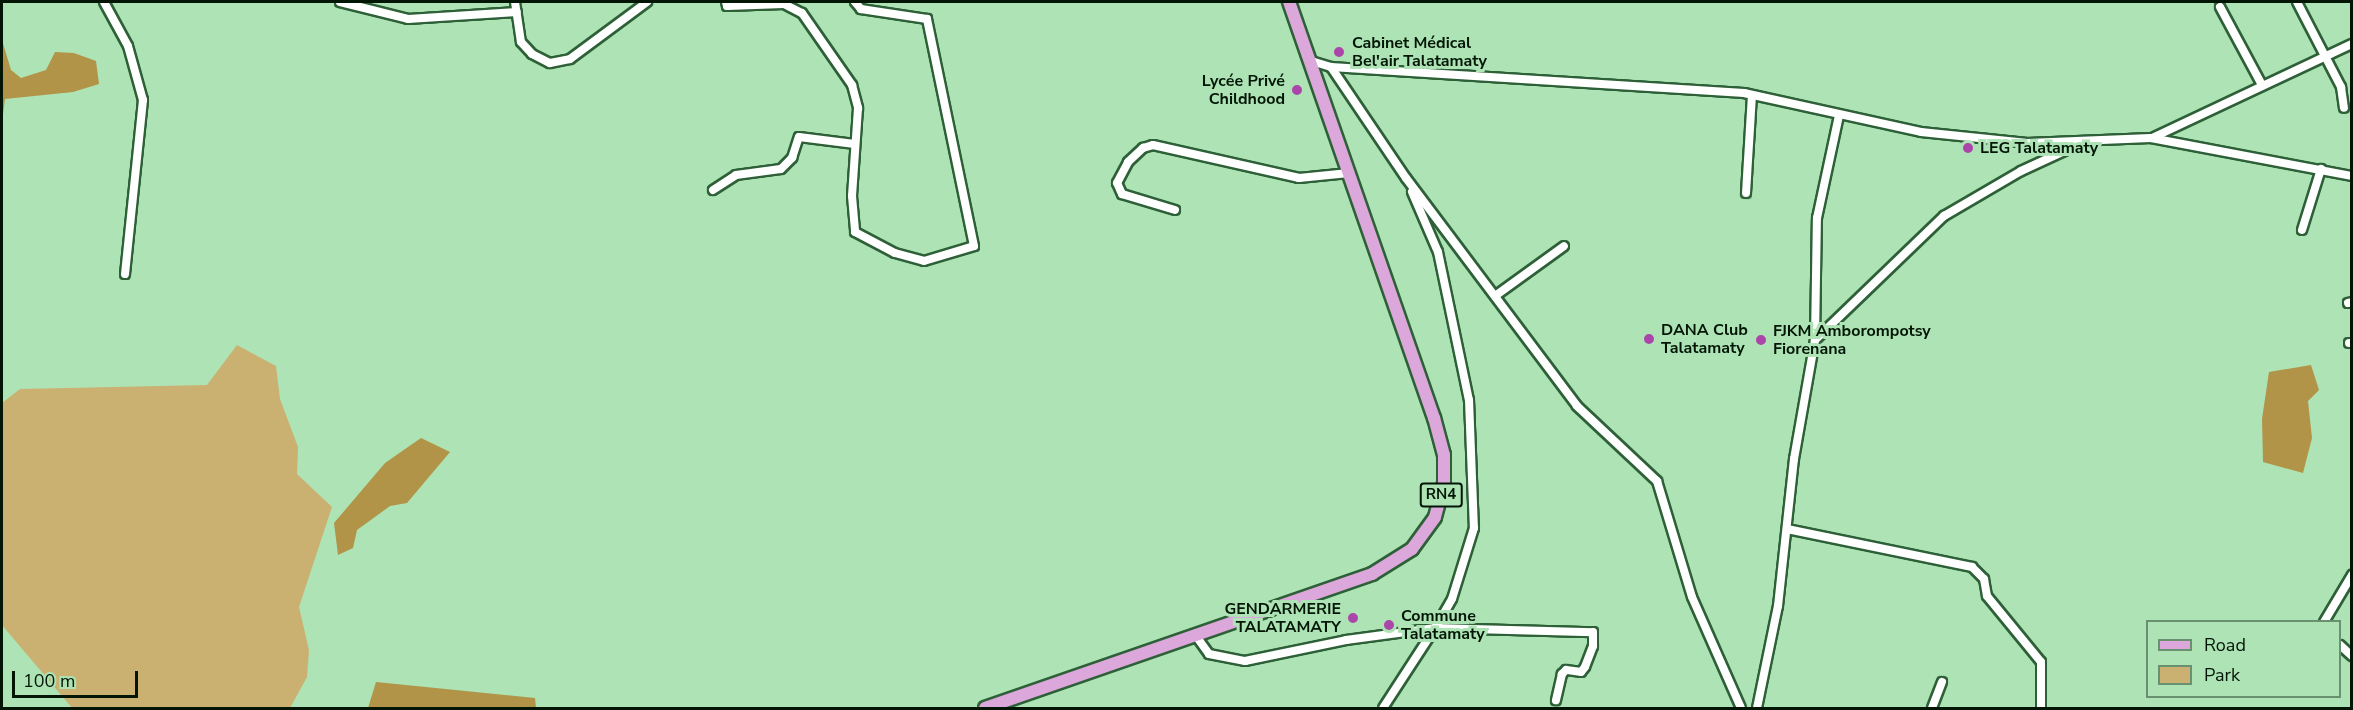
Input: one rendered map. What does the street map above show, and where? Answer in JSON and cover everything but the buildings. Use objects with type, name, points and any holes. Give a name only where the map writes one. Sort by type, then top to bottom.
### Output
[{"type":"main road","name":"RN4","points":[[985,708],[1102,665],[1196,636],[1388,566],[1422,540],[1436,517],[1444,483],[1444,455],[1289,2]]},
{"type":"street","points":[[105,2],[128,46],[143,100],[125,274]]},
{"type":"street","points":[[340,2],[408,19],[517,12]]},
{"type":"street","points":[[515,2],[521,42],[532,54],[550,63],[560,63],[647,2]]},
{"type":"street","points":[[726,2],[727,6],[784,4],[802,14],[852,85],[858,108],[855,144],[855,232],[895,253],[924,261],[974,246],[927,19],[861,9],[855,2]]},
{"type":"street","points":[[2297,2],[2326,53],[2341,87],[2344,108]]},
{"type":"street","points":[[2220,7],[2262,85]]},
{"type":"street","points":[[2151,138],[2326,53],[2352,44]]},
{"type":"street","points":[[1308,60],[1331,67],[1752,95],[1921,132],[1989,141],[2084,142],[2151,138],[2351,174]]},
{"type":"street","points":[[1331,67],[1406,178],[1576,406],[1657,481],[1692,597],[1741,708]]},
{"type":"street","points":[[1746,193],[1752,95]]},
{"type":"street","points":[[1757,708],[1778,606],[1787,528],[1815,340],[1817,218],[1839,115]]},
{"type":"street","points":[[713,189],[736,175],[781,169],[792,158],[799,137],[855,144]]},
{"type":"street","points":[[1815,340],[1944,216],[2021,171],[2084,142]]},
{"type":"street","points":[[1175,210],[1122,194],[1117,183],[1128,162],[1143,148],[1153,145],[1299,178],[1348,173]]},
{"type":"street","points":[[2302,230],[2321,169]]},
{"type":"street","points":[[1383,708],[1452,599],[1474,528],[1469,399],[1438,252],[1406,178]]},
{"type":"street","points":[[1495,296],[1564,246]]},
{"type":"street","points":[[1787,528],[1972,567],[1984,579],[1987,596],[2041,662],[2041,708]]},
{"type":"street","points":[[2325,620],[2352,575]]},
{"type":"street","points":[[1196,636],[1209,654],[1245,662],[1346,640],[1435,628],[1593,632],[1593,646],[1585,667],[1581,672],[1566,670],[1562,674],[1556,700]]},
{"type":"street","points":[[1932,708],[1942,682]]},
{"type":"green space","points":[[237,345],[276,366],[280,399],[298,447],[297,474],[332,507],[299,607],[309,650],[307,677],[290,708],[72,708],[2,625],[2,403],[20,389],[207,385]]},
{"type":"shaded area","points":[[2,40],[11,70],[21,78],[46,70],[55,52],[74,53],[96,61],[99,84],[73,92],[5,99],[2,122]]},
{"type":"shaded area","points":[[2311,365],[2319,390],[2308,401],[2312,438],[2303,473],[2263,462],[2262,419],[2269,372]]},
{"type":"shaded area","points":[[421,438],[450,452],[407,503],[390,506],[357,530],[353,548],[338,555],[334,523],[385,463]]},
{"type":"shaded area","points":[[376,682],[535,698],[536,708],[368,708]]},
{"type":"place","name":"Cabinet Médical Bel'air Talatamaty","points":[[1339,52]]},
{"type":"place","name":"Lycée Privé Childhood","points":[[1297,90]]},
{"type":"place","name":"LEG Talatamaty","points":[[1968,148]]},
{"type":"place","name":"DANA Club Talatamaty","points":[[1649,339]]},
{"type":"place","name":"FJKM Amborompotsy Fiorenana","points":[[1761,340]]},
{"type":"place","name":"GENDARMERIE TALATAMATY","points":[[1353,618]]},
{"type":"place","name":"Commune Talatamaty","points":[[1389,625]]}]
